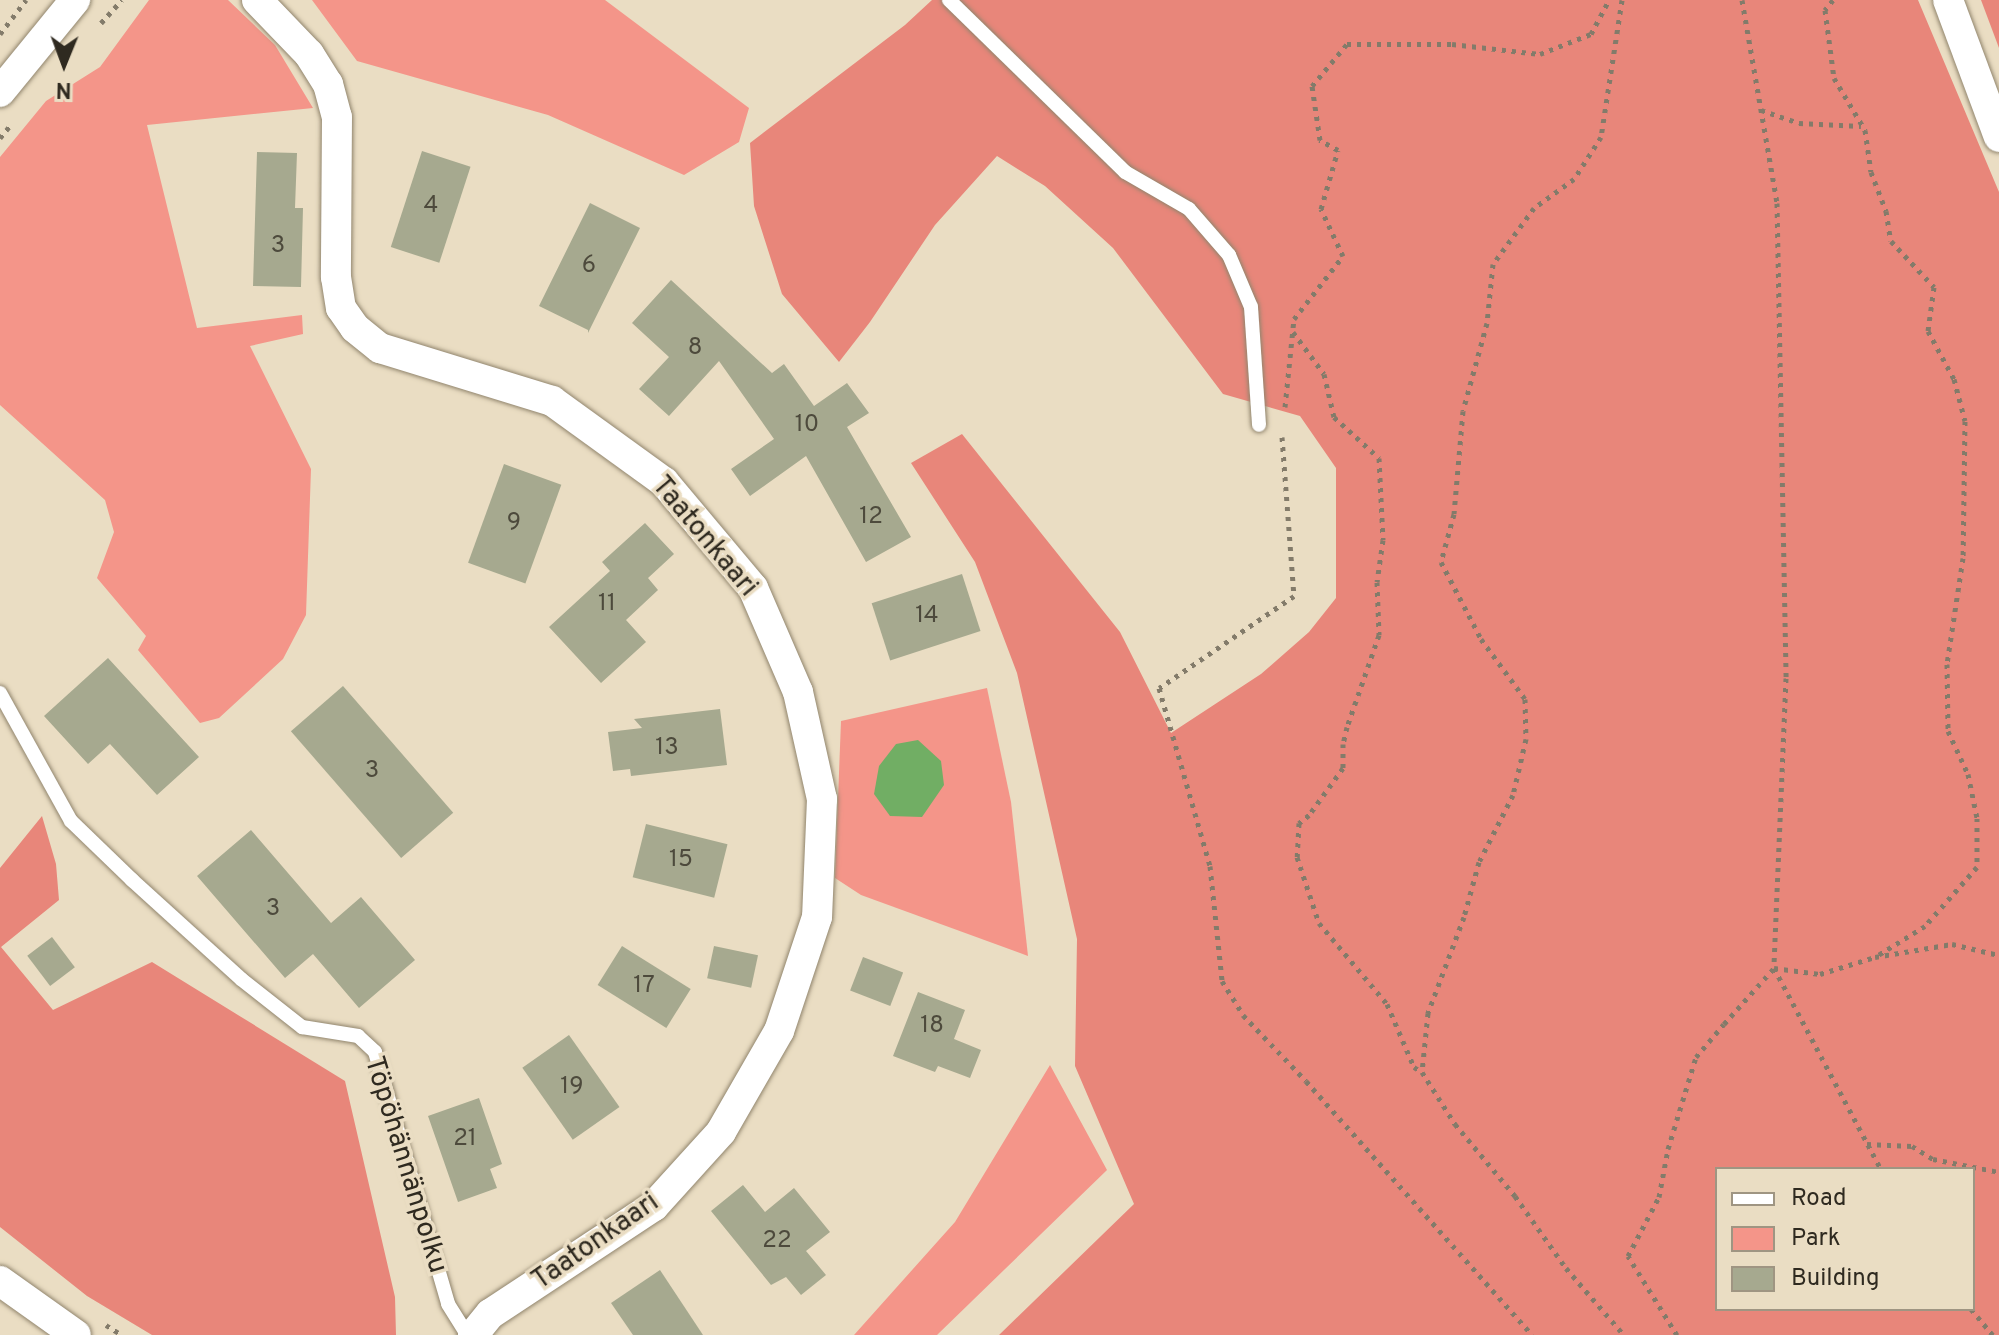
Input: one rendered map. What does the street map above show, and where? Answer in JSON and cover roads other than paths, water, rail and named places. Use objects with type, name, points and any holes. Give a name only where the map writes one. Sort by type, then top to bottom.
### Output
[{"type":"street","points":[[0,92],[75,0]]},
{"type":"street","name":"Taatonkaari","points":[[257,0],[309,54],[328,84],[337,117],[336,277],[341,308],[348,318],[380,348],[552,401],[664,482],[753,588],[798,692],[822,799],[817,917],[779,1031],[721,1132],[654,1206],[490,1314],[473,1335]]},
{"type":"street","points":[[1948,0],[1999,137]]},
{"type":"street","points":[[0,1281],[76,1335]]},
{"type":"lane","points":[[949,0],[1125,172],[1189,209],[1229,255],[1251,307],[1259,425]]},
{"type":"lane","name":"Töpöhännänpolku","points":[[0,693],[71,821],[132,880],[241,979],[302,1027],[358,1036],[375,1052],[448,1304],[467,1335]]}]
